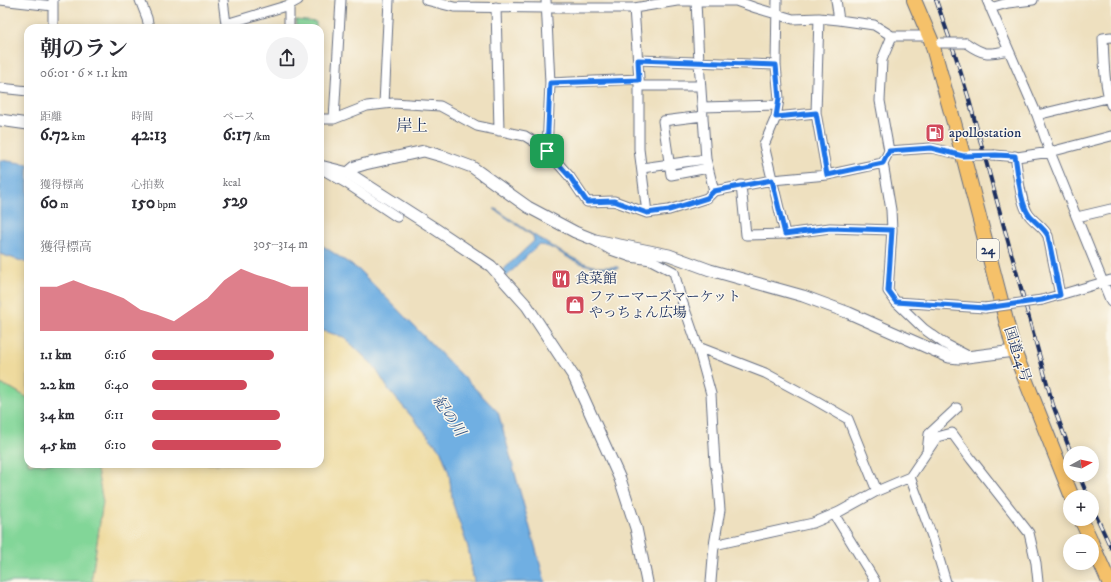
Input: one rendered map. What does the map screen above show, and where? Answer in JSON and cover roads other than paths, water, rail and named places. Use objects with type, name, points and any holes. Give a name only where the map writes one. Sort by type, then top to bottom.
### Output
[{"type":"highway","name":"国道24号","points":[[914,0],[936,42],[967,155],[1014,351],[1069,490]]},
{"type":"highway","points":[[1099,560],[1109,582]]},
{"type":"street","points":[[0,0],[53,3],[54,24]]},
{"type":"street","points":[[140,0],[147,18],[148,24]]},
{"type":"street","points":[[223,0],[225,24]]},
{"type":"street","points":[[231,24],[289,5],[298,0]]},
{"type":"street","points":[[334,119],[341,0]]},
{"type":"street","points":[[384,104],[389,0]]},
{"type":"street","points":[[426,0],[496,7],[575,4],[634,8],[677,1],[736,1],[793,18],[819,18],[874,25],[892,36],[924,36],[936,42],[966,43],[977,51],[990,54],[1008,50]]},
{"type":"street","points":[[777,0],[776,65],[779,98],[776,117],[764,145],[785,234]]},
{"type":"street","points":[[836,0],[839,20]]},
{"type":"street","points":[[1033,0],[988,4],[1037,115],[1050,152],[1077,217],[1106,281],[1111,302]]},
{"type":"street","points":[[696,2],[698,62],[702,112],[707,163],[714,191]]},
{"type":"street","points":[[546,4],[550,83],[547,151]]},
{"type":"street","points":[[289,5],[289,24]]},
{"type":"street","points":[[496,7],[499,131]]},
{"type":"street","points":[[634,8],[639,83],[639,149],[647,213]]},
{"type":"street","points":[[819,18],[816,113],[827,175]]},
{"type":"street","points":[[892,36],[882,60],[880,101],[889,151],[883,163],[891,210],[892,230],[888,291],[896,302],[924,329],[945,344],[968,356]]},
{"type":"street","points":[[1037,115],[1110,100],[1104,69],[1103,38],[1111,36]]},
{"type":"street","points":[[638,60],[776,65]]},
{"type":"street","points":[[550,83],[639,83],[700,86]]},
{"type":"street","points":[[0,88],[24,91]]},
{"type":"street","points":[[324,119],[334,119],[368,106],[393,102],[440,106],[477,126],[525,136],[547,151],[570,177],[587,202],[614,201],[647,213],[669,210],[707,198],[714,191],[741,185],[772,180],[827,175],[883,163]]},
{"type":"street","points":[[707,163],[671,175],[663,121],[702,112],[778,105]]},
{"type":"street","points":[[776,117],[816,113]]},
{"type":"street","points":[[0,120],[24,123]]},
{"type":"street","points":[[889,151],[931,148],[967,155],[1015,156],[1050,152],[1111,136]]},
{"type":"street","points":[[348,173],[356,167],[365,164],[424,151],[472,167],[528,207],[575,232],[595,240],[611,250],[631,257],[651,260],[674,272],[680,295],[698,347],[711,394],[715,464],[720,510],[714,545],[711,582]]},
{"type":"street","points":[[1015,156],[1025,208],[1030,216],[1045,229],[1048,236],[1060,295]]},
{"type":"street","points":[[642,168],[669,164]]},
{"type":"street","points":[[324,168],[348,173],[491,266],[527,306],[574,377],[620,479],[636,528],[646,582]]},
{"type":"street","points":[[324,169],[397,217]]},
{"type":"street","points":[[741,185],[746,235],[785,234],[830,228],[892,230]]},
{"type":"street","points":[[1077,217],[1111,209]]},
{"type":"street","points":[[595,240],[669,255],[710,270],[810,299],[949,357],[959,358],[1014,351]]},
{"type":"street","points":[[896,302],[985,308],[1042,300],[1106,281]]},
{"type":"street","points":[[698,347],[765,373],[848,419],[877,491]]},
{"type":"street","points":[[927,453],[928,434],[957,408]]},
{"type":"street","points":[[714,545],[813,523],[834,514],[877,491],[910,477],[937,438],[952,433],[1029,533],[1036,563],[1038,582]]},
{"type":"street","points":[[910,477],[933,538],[946,582]]},
{"type":"street","points":[[834,514],[875,581],[873,582]]},
{"type":"street","points":[[1101,565],[1103,582]]},
{"type":"water","points":[[0,160],[24,163],[24,262],[0,254]]},
{"type":"water","points":[[494,209],[546,243],[574,259],[599,267],[618,267],[618,269],[601,268],[586,265],[570,259],[553,248],[538,245],[506,277],[501,272],[534,241],[533,236]]},
{"type":"water","name":"紀の川","points":[[324,247],[359,270],[498,412],[545,582],[474,582],[468,547],[453,504],[449,473],[441,451],[389,390],[374,366],[344,337],[324,331]]},
{"type":"railway","points":[[936,0],[968,96],[1053,405],[1068,446]]},
{"type":"railway","points":[[1082,482],[1085,490]]},
{"type":"railway","points":[[1099,522],[1111,548]]},
{"type":"place","name":"apollostation","points":[[935,133]]},
{"type":"place","name":"食菜館","points":[[561,279]]},
{"type":"place","name":"ファーマーズマーケット やっちょん広場","points":[[575,305]]},
{"type":"district","name":"岸上","points":[[412,126]]}]
